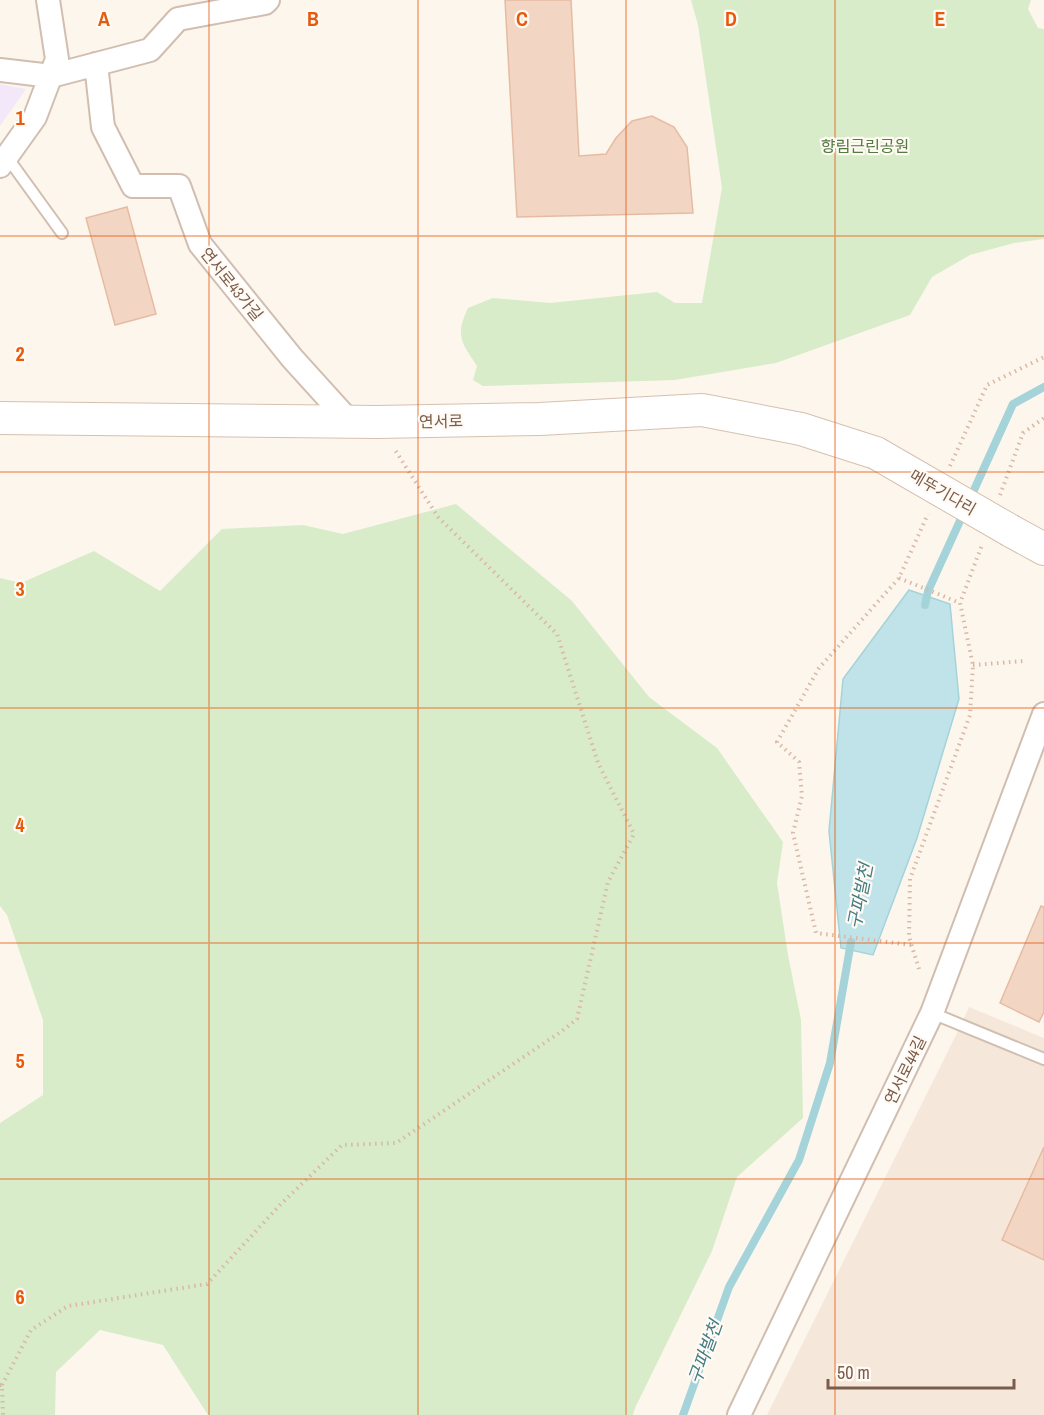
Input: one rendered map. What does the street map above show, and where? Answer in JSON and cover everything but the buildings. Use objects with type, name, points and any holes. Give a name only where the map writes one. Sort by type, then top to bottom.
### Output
[{"type":"main road","name":"연서로","points":[[0,418],[363,421],[540,419],[702,410],[801,429],[876,453]]},
{"type":"main road","name":"메뚜기다리","points":[[876,453],[997,535]]},
{"type":"main road","points":[[997,535],[1044,549]]},
{"type":"street","points":[[3,162],[35,117],[57,59],[48,0]]},
{"type":"street","points":[[0,70],[51,76],[150,50],[178,19],[265,3],[268,0]]},
{"type":"street","name":"연서로43가길","points":[[96,64],[104,127],[133,186],[179,186],[200,244],[292,358],[363,421]]},
{"type":"street","name":"연서로44길","points":[[739,1415],[932,1013],[1044,714]]},
{"type":"lane","points":[[3,162],[62,233]]},
{"type":"lane","points":[[932,1013],[1044,1059]]},
{"type":"path","points":[[948,471],[987,385],[1044,357]]},
{"type":"path","points":[[1000,497],[1023,433],[1044,418]]},
{"type":"path","points":[[3,1415],[1,1385],[31,1330],[68,1306],[207,1284],[280,1205],[342,1144],[396,1143],[577,1019],[608,882],[634,834],[598,763],[557,634],[438,517],[363,421]]},
{"type":"path","points":[[911,945],[816,933],[793,833],[802,796],[799,762],[777,742],[819,668],[899,578],[928,514]]},
{"type":"path","points":[[919,969],[909,937],[910,879],[970,715],[973,664],[960,603],[997,535]]},
{"type":"path","points":[[899,578],[960,603]]},
{"type":"path","points":[[973,664],[1024,661]]},
{"type":"shaded area","points":[[0,84],[26,89],[0,126]]},
{"type":"shaded area","points":[[969,1007],[1044,1038],[1044,1415],[767,1415],[961,1025]]},
{"type":"green space","name":"향림근린공원","points":[[691,0],[1031,0],[1028,9],[1038,28],[1044,29],[1044,239],[1014,243],[970,255],[932,277],[910,315],[776,363],[675,380],[483,386],[473,380],[477,366],[467,351],[461,332],[468,308],[493,298],[550,303],[657,292],[675,303],[702,303],[722,188],[698,25]]},
{"type":"green space","points":[[456,504],[572,601],[649,697],[717,748],[783,842],[777,883],[801,1020],[803,1118],[737,1177],[712,1251],[633,1415],[208,1415],[163,1345],[100,1330],[56,1372],[55,1415],[0,1415],[0,1123],[43,1095],[43,1020],[7,915],[0,906],[0,578],[21,583],[94,551],[160,591],[222,529],[303,525],[343,534]]},
{"type":"water","points":[[909,590],[950,604],[959,699],[917,838],[873,955],[841,948],[829,831],[843,679]]},
{"type":"waterway","name":"구파발천","points":[[969,501],[1013,404],[1044,387]]},
{"type":"waterway","name":"구파발천","points":[[925,605],[928,591],[964,512]]},
{"type":"waterway","name":"구파발천","points":[[683,1415],[729,1287],[799,1160],[830,1063],[851,942]]}]
